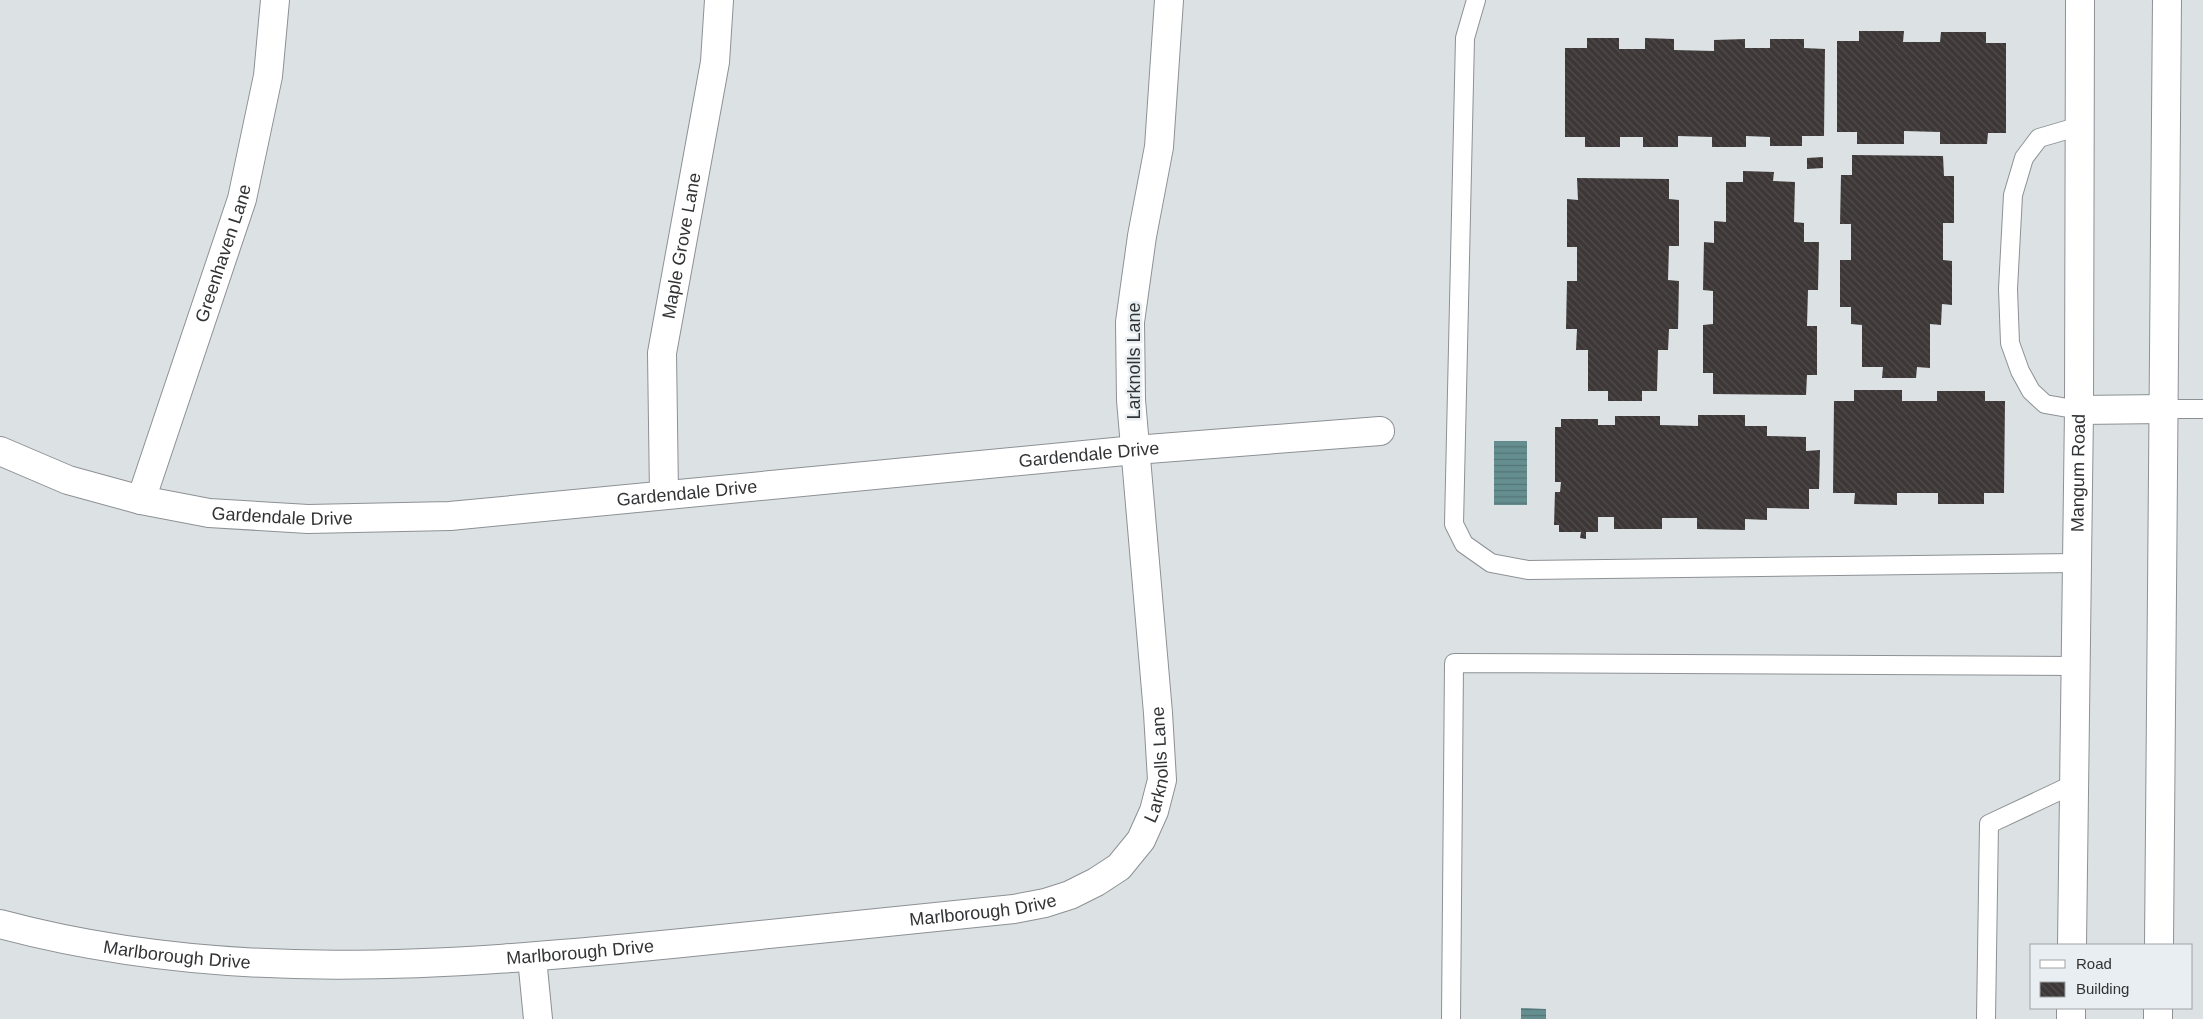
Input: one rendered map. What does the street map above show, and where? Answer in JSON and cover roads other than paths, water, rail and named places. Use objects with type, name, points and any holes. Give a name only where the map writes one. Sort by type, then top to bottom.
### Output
[{"type":"street","name":"Greenhaven Lane","points":[[141,500],[242,199],[268,76],[275,0]]},
{"type":"street","name":"Maple Grove Lane","points":[[664,494],[662,353],[715,62],[719,0]]},
{"type":"street","name":"Larknolls Lane","points":[[1141,840],[1154,811],[1162,780],[1131,400],[1130,322],[1142,236],[1158,147],[1169,0]]},
{"type":"street","name":"Mangum Road","points":[[2072,944],[2079,410],[2080,0]]},
{"type":"street","points":[[2159,944],[2167,0]]},
{"type":"street","points":[[2079,410],[2164,408]]},
{"type":"street","name":"Gardendale Drive","points":[[0,451],[68,480],[141,500],[210,512],[308,520],[450,516],[1135,450],[1380,431]]},
{"type":"street","name":"Marlborough Drive","points":[[0,924],[97,946],[198,959],[293,966],[432,964],[532,958],[1014,909],[1037,905],[1070,895],[1096,882],[1119,867],[1141,840]]},
{"type":"street","points":[[532,958],[538,1019]]},
{"type":"lane","points":[[1476,0],[1465,38],[1454,524],[1464,544],[1491,562],[1528,570],[2077,563]]},
{"type":"lane","points":[[2079,410],[2045,404],[2031,390],[2020,371],[2010,343],[2008,289],[2013,195],[2024,158],[2039,138],[2080,126]]},
{"type":"lane","points":[[2164,408],[2203,409]]},
{"type":"lane","points":[[1451,1019],[1454,663],[2076,666]]},
{"type":"lane","points":[[1986,1019],[1989,824],[2074,784]]},
{"type":"water","points":[[1494,441],[1527,441],[1527,505],[1494,505]]},
{"type":"water","points":[[1521,1008],[1546,1009],[1546,1019],[1521,1019]]}]
